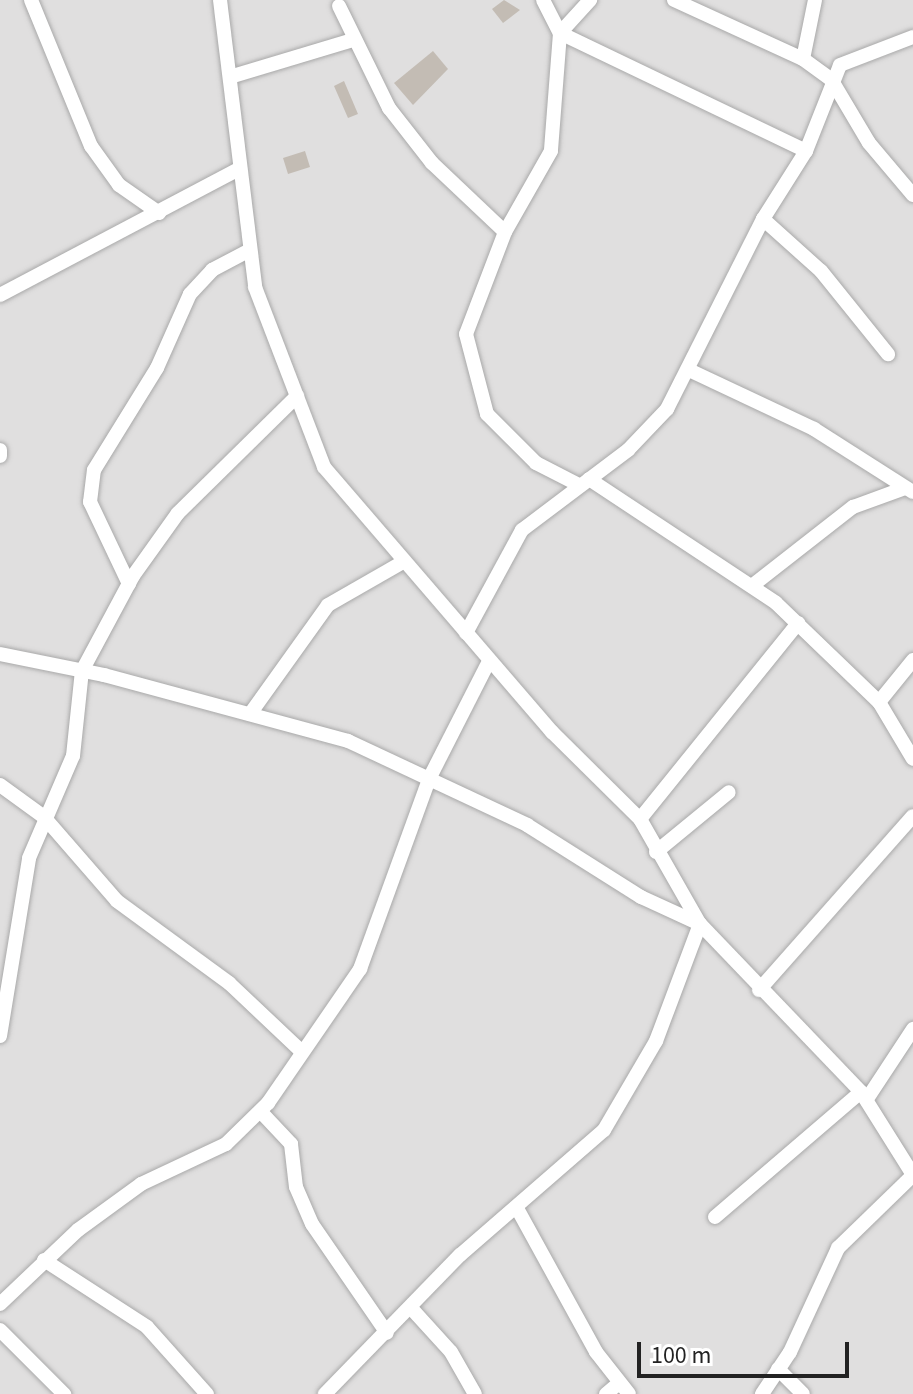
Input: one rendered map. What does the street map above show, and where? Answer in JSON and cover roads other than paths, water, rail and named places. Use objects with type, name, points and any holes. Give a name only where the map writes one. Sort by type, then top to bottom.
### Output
[{"type":"street","points":[[31,0],[91,146],[119,185],[159,213]]},
{"type":"street","points":[[220,0],[233,76],[239,169],[255,287],[324,467],[489,661],[640,819],[656,852],[700,924],[759,990],[864,1095],[908,1156],[913,1175],[838,1248],[778,1369],[762,1394]]},
{"type":"street","points":[[543,0],[560,33],[551,151],[505,232],[466,334],[477,394],[487,414],[536,463],[584,482],[753,585],[798,623],[879,702],[913,759]]},
{"type":"street","points":[[560,33],[590,0]]},
{"type":"street","points":[[674,0],[803,59],[831,79],[869,143],[913,195]]},
{"type":"street","points":[[803,59],[815,0]]},
{"type":"street","points":[[339,6],[353,40],[406,130],[505,232]]},
{"type":"street","points":[[560,33],[806,151]]},
{"type":"street","points":[[466,633],[522,530],[645,434],[691,371],[763,219],[806,151],[831,79],[850,57],[913,37]]},
{"type":"street","points":[[233,76],[353,40]]},
{"type":"street","points":[[0,295],[239,169]]},
{"type":"street","points":[[763,219],[821,271],[888,354]]},
{"type":"street","points":[[129,584],[90,502],[94,470],[157,368],[190,294],[212,270],[248,251]]},
{"type":"street","points":[[691,371],[814,429],[909,490]]},
{"type":"street","points":[[0,1036],[29,858],[44,817],[73,756],[82,671],[129,584],[186,503],[297,396]]},
{"type":"street","points":[[0,450],[0,456]]},
{"type":"street","points":[[753,585],[853,507],[909,490]]},
{"type":"street","points":[[250,714],[328,605],[403,562]]},
{"type":"street","points":[[640,819],[798,623]]},
{"type":"street","points":[[0,654],[82,671],[348,741],[430,777],[700,924]]},
{"type":"street","points":[[879,702],[913,660]]},
{"type":"street","points":[[0,1304],[44,1260],[130,1191],[226,1144],[261,1112],[360,969],[430,777],[489,661]]},
{"type":"street","points":[[0,785],[44,817],[99,885],[229,983],[302,1052]]},
{"type":"street","points":[[656,852],[729,792]]},
{"type":"street","points":[[759,990],[913,816]]},
{"type":"street","points":[[325,1394],[460,1255],[518,1210],[604,1130],[634,1088],[700,924]]},
{"type":"street","points":[[715,1217],[864,1095],[913,1029]]},
{"type":"street","points":[[261,1112],[291,1144],[296,1187],[312,1224],[387,1333]]},
{"type":"street","points":[[518,1210],[624,1388],[606,1394]]},
{"type":"street","points":[[44,1260],[147,1327],[207,1394]]},
{"type":"street","points":[[411,1308],[451,1352],[475,1394]]},
{"type":"street","points":[[0,1330],[64,1394]]},
{"type":"street","points":[[778,1369],[803,1394]]}]
